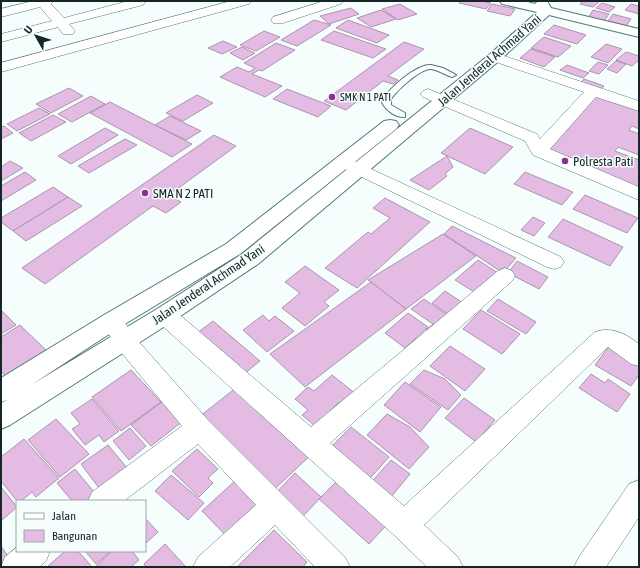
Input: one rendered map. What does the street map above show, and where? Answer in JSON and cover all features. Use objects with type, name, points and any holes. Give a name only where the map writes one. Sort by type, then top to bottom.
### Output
[{"type":"main road","points":[[507,1],[541,6],[639,33]]},
{"type":"main road","name":"Jalan Jenderal Achmad Yani","points":[[1,417],[118,330],[165,315],[435,97],[461,74],[490,56],[541,6]]},
{"type":"main road","name":"Jalan Jenderal Achmad Yani","points":[[351,165],[402,115],[435,97]]},
{"type":"main road","name":"Jalan Jenderal Achmad Yani","points":[[1,391],[118,330],[241,254]]},
{"type":"street","points":[[1,13],[44,1],[59,22],[82,46]]},
{"type":"street","points":[[1,68],[245,1]]},
{"type":"street","points":[[278,20],[336,1]]},
{"type":"street","points":[[1,38],[139,2]]},
{"type":"street","points":[[490,56],[639,106]]},
{"type":"street","points":[[539,151],[593,91]]},
{"type":"street","points":[[435,97],[531,138],[539,151],[639,194]]},
{"type":"street","points":[[351,165],[554,262]]},
{"type":"street","points":[[311,443],[505,276]]},
{"type":"street","points":[[165,315],[404,525],[448,567]]},
{"type":"street","points":[[118,330],[199,428],[335,567]]},
{"type":"street","points":[[404,525],[603,338],[609,337],[639,357]]},
{"type":"street","points":[[103,500],[199,428]]},
{"type":"street","points":[[589,567],[639,493]]},
{"type":"street","points":[[208,567],[275,506]]},
{"type":"street","points":[[15,567],[35,552]]},
{"type":"lane","points":[[402,115],[390,109],[386,104],[386,100],[396,88],[422,69],[427,67],[461,74]]},
{"type":"building","points":[[461,1],[481,1],[491,3],[486,9],[459,3]]},
{"type":"building","points":[[583,1],[600,1],[593,7],[580,4]]},
{"type":"building","points":[[602,3],[615,7],[609,12],[596,8]]},
{"type":"building","points":[[400,4],[417,14],[398,20],[382,9]]},
{"type":"building","points":[[492,4],[515,9],[510,16],[487,11]]},
{"type":"building","points":[[631,4],[639,6],[639,14],[625,10]]},
{"type":"building","points":[[351,8],[359,14],[329,24],[320,16]]},
{"type":"building","points":[[381,10],[396,19],[371,27],[357,18]]},
{"type":"building","points":[[593,10],[609,14],[604,21],[588,18]]},
{"type":"building","points":[[613,14],[631,19],[626,26],[608,21]]},
{"type":"building","points":[[314,20],[331,25],[297,46],[281,40]]},
{"type":"building","points":[[348,20],[389,35],[377,43],[336,28]]},
{"type":"building","points":[[554,25],[586,35],[577,44],[544,34]]},
{"type":"building","points":[[264,31],[280,37],[256,51],[240,45]]},
{"type":"building","points":[[334,31],[386,49],[373,58],[321,40]]},
{"type":"building","points":[[544,37],[571,46],[558,57],[531,48]]},
{"type":"building","points":[[223,41],[237,47],[222,54],[208,48]]},
{"type":"building","points":[[404,42],[424,49],[388,76],[398,80],[393,84],[383,81],[346,110],[324,101]]},
{"type":"building","points":[[276,43],[295,50],[262,71],[259,70],[252,74],[282,86],[265,97],[220,77],[237,67],[249,72],[255,68],[244,63]]},
{"type":"building","points":[[606,44],[622,49],[608,63],[591,57]]},
{"type":"building","points":[[242,47],[255,53],[243,60],[230,53]]},
{"type":"building","points":[[531,49],[555,57],[544,67],[520,58]]},
{"type":"building","points":[[626,52],[639,56],[639,60],[632,66],[616,60]]},
{"type":"building","points":[[616,61],[626,64],[617,73],[607,69]]},
{"type":"building","points":[[598,62],[608,65],[599,74],[589,71]]},
{"type":"building","points":[[567,65],[589,73],[583,78],[560,70]]},
{"type":"building","points":[[584,79],[604,86],[599,91],[579,84]]},
{"type":"building","points":[[69,88],[83,96],[51,113],[36,104]]},
{"type":"building","points":[[287,89],[331,106],[318,117],[273,99]]},
{"type":"building","points":[[599,93],[639,107],[639,129],[632,126],[629,130],[639,134],[639,155],[618,147],[615,151],[639,160],[639,190],[545,152]]},
{"type":"building","points":[[197,95],[213,103],[183,121],[166,113]]},
{"type":"building","points":[[91,96],[105,104],[72,122],[58,114]]},
{"type":"building","points":[[110,102],[192,144],[172,157],[90,113]]},
{"type":"building","points":[[39,108],[50,114],[17,131],[7,124]]},
{"type":"building","points":[[53,115],[66,122],[31,141],[19,133]]},
{"type":"building","points":[[170,116],[201,131],[186,140],[155,125]]},
{"type":"building","points":[[4,126],[13,133],[1,139],[1,127]]},
{"type":"building","points":[[105,128],[118,135],[71,164],[58,156]]},
{"type":"building","points":[[470,128],[513,147],[485,174],[441,153]]},
{"type":"building","points":[[214,135],[236,146],[169,195],[181,202],[166,213],[153,206],[45,284],[22,268]]},
{"type":"building","points":[[125,139],[137,145],[89,173],[78,166]]},
{"type":"building","points":[[447,156],[453,167],[445,174],[447,176],[429,190],[410,180]]},
{"type":"building","points":[[10,161],[23,168],[1,181],[1,167]]},
{"type":"building","points":[[25,172],[36,180],[1,201],[1,186]]},
{"type":"building","points":[[525,172],[573,192],[562,205],[514,184]]},
{"type":"building","points":[[53,187],[68,197],[13,231],[1,222],[1,218]]},
{"type":"building","points":[[585,195],[638,218],[627,233],[573,209]]},
{"type":"building","points":[[68,197],[82,206],[26,241],[13,231]]},
{"type":"building","points":[[385,198],[430,222],[357,288],[325,268],[368,232],[371,234],[390,218],[373,208]]},
{"type":"building","points":[[533,217],[545,223],[534,236],[521,230]]},
{"type":"building","points":[[563,219],[623,247],[610,266],[548,237]]},
{"type":"building","points":[[452,226],[516,258],[503,273],[444,234]]},
{"type":"building","points":[[443,234],[476,256],[406,309],[368,280]]},
{"type":"building","points":[[478,260],[501,275],[479,295],[455,280]]},
{"type":"building","points":[[517,261],[548,277],[539,289],[508,273]]},
{"type":"building","points":[[305,266],[339,290],[324,302],[329,306],[305,326],[282,308],[300,293],[285,282]]},
{"type":"building","points":[[371,282],[406,309],[305,387],[270,354]]},
{"type":"building","points":[[445,291],[463,303],[454,318],[432,303]]},
{"type":"building","points":[[424,299],[453,319],[434,336],[426,330],[433,324],[411,309]]},
{"type":"building","points":[[498,299],[536,322],[526,334],[487,311]]},
{"type":"building","points":[[1,310],[16,325],[1,334]]},
{"type":"building","points":[[481,310],[520,334],[502,354],[463,329]]},
{"type":"building","points":[[408,313],[428,327],[405,348],[385,333]]},
{"type":"building","points":[[263,315],[269,321],[275,316],[294,331],[267,352],[243,330]]},
{"type":"building","points":[[213,321],[260,361],[239,378],[192,337]]},
{"type":"building","points":[[20,325],[46,350],[7,378],[1,371],[1,337]]},
{"type":"building","points":[[610,345],[639,362],[639,375],[631,386],[595,365]]},
{"type":"building","points":[[450,346],[485,369],[465,391],[430,366]]},
{"type":"building","points":[[131,370],[161,402],[121,431],[92,397]]},
{"type":"building","points":[[424,370],[445,379],[461,395],[448,410],[410,384]]},
{"type":"building","points":[[591,374],[605,383],[608,379],[630,394],[617,412],[579,388]]},
{"type":"building","points":[[332,375],[361,398],[349,410],[339,402],[329,412],[322,432],[302,415],[308,410],[295,399],[308,387],[314,391]]},
{"type":"building","points":[[405,382],[441,407],[420,432],[384,405]]},
{"type":"building","points":[[237,387],[312,454],[268,495],[194,421]]},
{"type":"building","points":[[464,398],[495,420],[476,442],[445,418]]},
{"type":"building","points":[[92,399],[119,431],[104,442],[99,435],[85,445],[72,429],[80,424],[71,413]]},
{"type":"building","points":[[163,401],[183,421],[151,446],[131,425]]},
{"type":"building","points":[[387,414],[410,427],[429,447],[409,469],[367,435]]},
{"type":"building","points":[[56,419],[89,454],[60,477],[28,440]]},
{"type":"building","points":[[351,427],[389,457],[365,484],[326,452]]},
{"type":"building","points":[[130,428],[146,446],[129,460],[113,441]]},
{"type":"building","points":[[24,439],[59,478],[36,497],[32,492],[22,500],[16,500],[1,481],[1,457]]},
{"type":"building","points":[[108,445],[133,475],[105,496],[81,464]]},
{"type":"building","points":[[197,449],[218,469],[208,478],[213,483],[199,497],[172,471]]},
{"type":"building","points":[[391,460],[410,474],[387,502],[368,486]]},
{"type":"building","points":[[75,469],[99,498],[97,500],[71,500],[57,483]]},
{"type":"building","points":[[295,473],[321,497],[296,524],[270,499]]},
{"type":"building","points":[[171,475],[204,503],[188,520],[155,491]]},
{"type":"building","points":[[342,476],[392,519],[369,544],[319,499]]},
{"type":"building","points":[[236,480],[267,510],[233,543],[202,511]]},
{"type":"building","points":[[1,487],[16,506],[16,508],[1,521]]},
{"type":"building","points":[[146,519],[158,532],[146,543]]},
{"type":"building","points":[[274,530],[307,562],[303,567],[237,567]]},
{"type":"building","points":[[165,544],[185,566],[146,567],[144,564]]},
{"type":"building","points":[[1,546],[14,565],[11,567],[1,567]]},
{"type":"building","points":[[64,552],[79,552],[92,567],[47,567]]},
{"type":"building","points":[[86,552],[110,552],[96,564]]},
{"type":"building","points":[[111,552],[133,552],[139,560],[131,567],[95,567]]},
{"type":"place","name":"SMK N 1 PATI","points":[[332,97]]},
{"type":"place","name":"Polresta Pati","points":[[565,161]]},
{"type":"place","name":"SMA N 2 PATI","points":[[145,193]]}]
